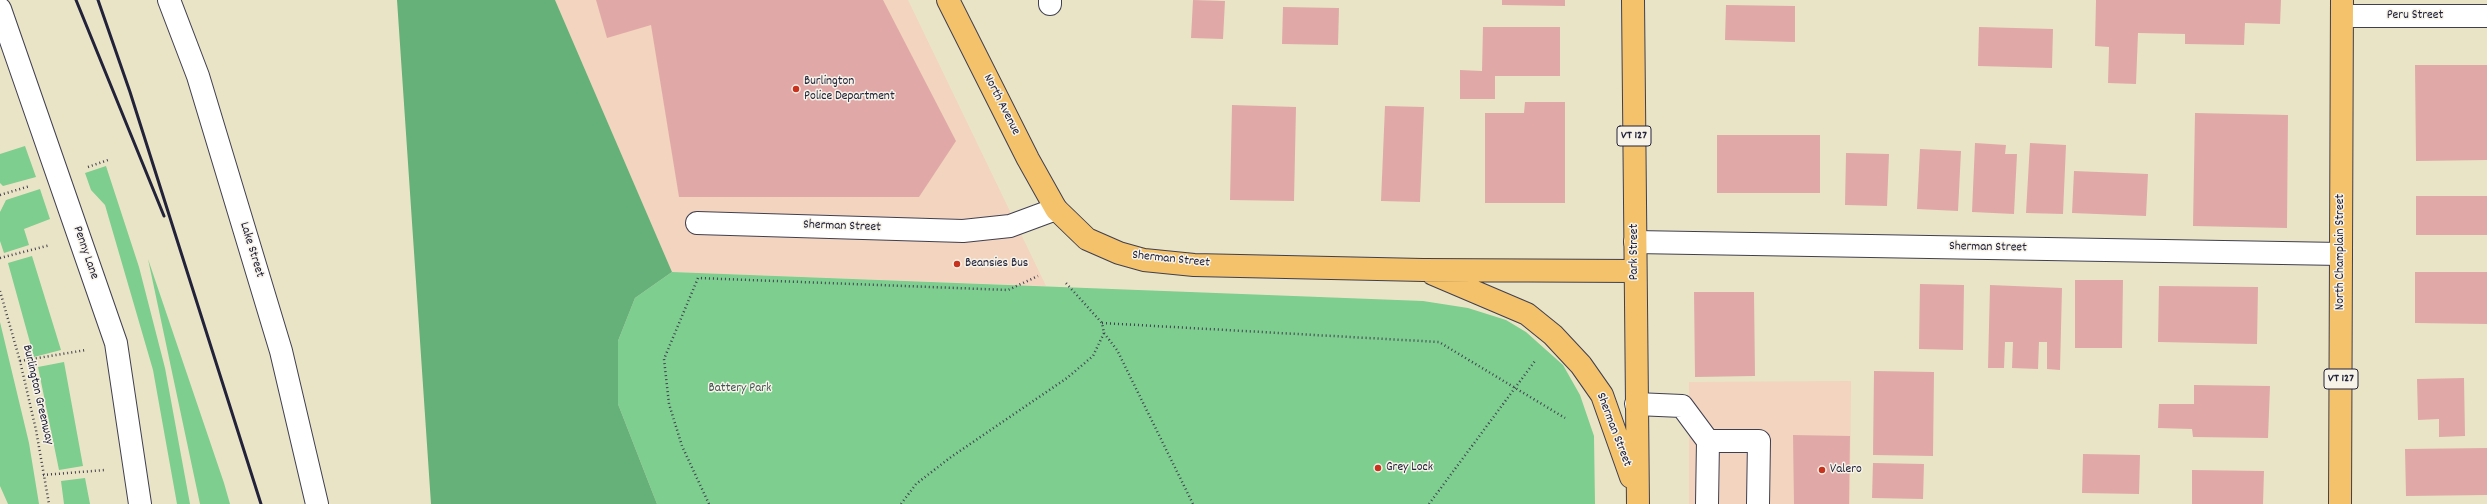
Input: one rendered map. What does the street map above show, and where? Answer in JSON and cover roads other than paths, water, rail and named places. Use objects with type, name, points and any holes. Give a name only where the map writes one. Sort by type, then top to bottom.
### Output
[{"type":"main road","name":"North Avenue","points":[[948,0],[1028,159],[1056,209]]},
{"type":"main road","name":"Park Street","points":[[1633,0],[1638,499]]},
{"type":"main road","name":"North Champlain Street","points":[[2340,504],[2342,8]]},
{"type":"main road","name":"Sherman Street","points":[[1056,209],[1087,239],[1119,253],[1144,260],[1194,265],[1423,270],[1635,271]]},
{"type":"main road","name":"Sherman Street","points":[[1423,270],[1527,314],[1553,335],[1581,365],[1602,395],[1638,499]]},
{"type":"street","name":"Lake Street","points":[[169,0],[198,76],[281,350],[317,504]]},
{"type":"street","name":"Peru Street","points":[[2342,8],[2487,16]]},
{"type":"street","name":"Penny Lane","points":[[0,9],[116,343],[140,504]]},
{"type":"street","name":"Sherman Street","points":[[697,223],[963,231],[1010,226],[1056,209]]},
{"type":"street","name":"Sherman Street","points":[[1635,242],[2341,254]]},
{"type":"street","points":[[1636,404],[1682,406],[1708,441],[1707,504]]},
{"type":"street","points":[[1708,441],[1759,441],[1758,504]]},
{"type":"railway","points":[[76,0],[164,216]]},
{"type":"railway","points":[[98,0],[130,92],[261,504]]},
{"type":"place","name":"Burlington Police Department","points":[[796,89]]},
{"type":"place","name":"Beansies Bus","points":[[957,264]]},
{"type":"place","name":"Grey Lock","points":[[1378,468]]},
{"type":"place","name":"Valero","points":[[1822,470]]},
{"type":"park label","name":"Battery Park","points":[[740,389]]}]
